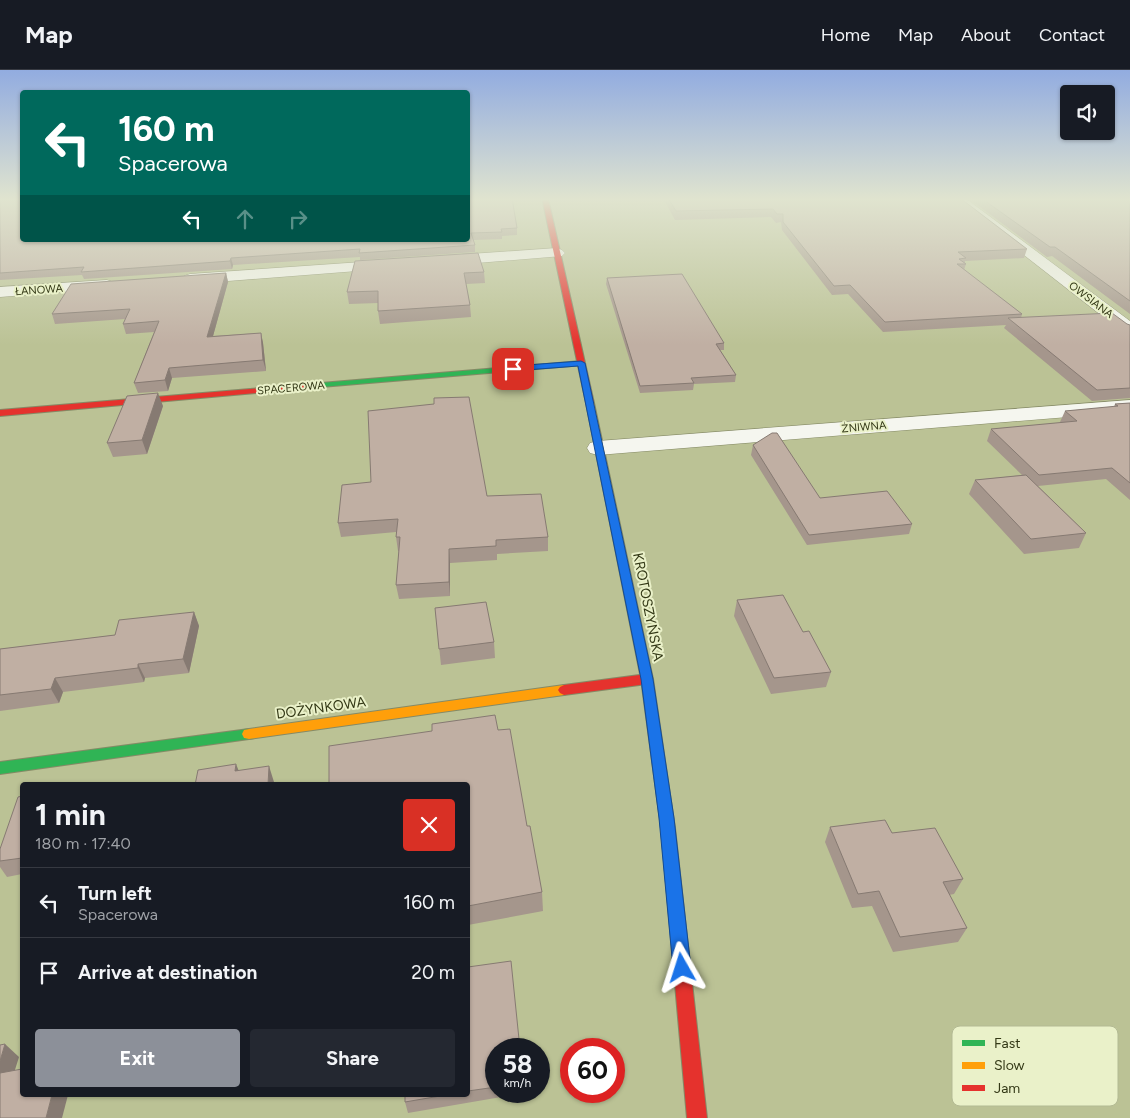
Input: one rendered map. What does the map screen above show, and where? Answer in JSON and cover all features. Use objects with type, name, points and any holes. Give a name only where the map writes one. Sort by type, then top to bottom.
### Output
[{"type":"main road","name":"KROTOSZYŃSKA","points":[[556,247],[621,547],[647,679],[667,818],[697,1118]]},
{"type":"main road","name":"SPACEROWA","points":[[0,413],[581,363]]},
{"type":"main road","name":"DOŻYNKOWA","points":[[0,768],[647,679]]},
{"type":"street","name":"OWSIANA","points":[[1022,247],[1130,329]]},
{"type":"street","points":[[428,262],[557,253]]},
{"type":"street","points":[[179,280],[408,264]]},
{"type":"street","name":"ŁANOWA","points":[[0,292],[119,284]]},
{"type":"street","name":"ŻNIWNA","points":[[598,448],[1130,406]]},
{"type":"building","points":[[0,247],[447,247],[359,253],[360,249],[231,258],[230,261],[81,272],[84,267],[0,273]]},
{"type":"building","points":[[803,247],[1024,247],[1027,249],[958,252],[966,258],[959,259],[966,264],[957,264],[1022,314],[885,322],[850,285],[834,286]]},
{"type":"building","points":[[1050,247],[1130,247],[1130,301],[1055,247]]},
{"type":"building","points":[[478,253],[484,272],[464,273],[470,305],[378,311],[378,291],[347,292],[355,261]]},
{"type":"building","points":[[226,273],[207,337],[261,333],[263,360],[169,368],[165,380],[134,383],[159,321],[123,324],[130,309],[52,314],[71,284]]},
{"type":"building","points":[[682,274],[724,343],[716,344],[736,375],[691,378],[694,383],[640,386],[607,278]]},
{"type":"building","points":[[1112,313],[1130,325],[1130,388],[1097,390],[1008,318]]},
{"type":"building","points":[[158,393],[142,440],[107,443],[127,396]]},
{"type":"building","points":[[469,397],[487,496],[541,494],[548,537],[496,540],[496,546],[449,549],[449,582],[396,585],[400,537],[396,537],[398,519],[338,523],[342,485],[371,482],[368,411],[434,404],[434,398]]},
{"type":"building","points":[[1130,403],[1130,483],[1112,468],[1039,475],[991,429],[1077,421],[1065,411],[1118,406],[1115,404]]},
{"type":"building","points":[[772,433],[777,433],[820,498],[887,491],[912,524],[809,535],[753,445]]},
{"type":"building","points":[[1026,475],[1086,533],[1031,539],[975,480]]},
{"type":"building","points":[[783,595],[803,632],[809,631],[831,672],[774,678],[737,600]]},
{"type":"building","points":[[486,602],[494,642],[439,649],[435,608]]},
{"type":"building","points":[[194,612],[183,659],[138,664],[138,668],[55,678],[51,689],[0,695],[0,649],[115,635],[119,620]]},
{"type":"building","points":[[495,715],[498,730],[510,729],[527,826],[530,826],[542,892],[470,906],[470,782],[329,782],[329,746],[432,731],[432,724]]},
{"type":"building","points":[[236,764],[235,771],[269,766],[268,782],[196,782],[198,770]]},
{"type":"building","points":[[20,796],[20,858],[0,861],[0,849],[18,797]]},
{"type":"building","points":[[885,820],[892,833],[935,828],[963,879],[943,882],[967,928],[900,937],[879,891],[858,894],[830,827]]},
{"type":"building","points":[[511,961],[519,1038],[485,1038],[485,1089],[470,1091],[470,967]]},
{"type":"building","points":[[5,1044],[0,1061],[0,1045]]},
{"type":"building","points":[[20,1069],[20,1097],[51,1097],[46,1118],[0,1118],[0,1073]]},
{"type":"building","points":[[405,1097],[434,1097],[405,1102]]},
{"type":"traffic: fast","points":[[309,386],[581,363]]},
{"type":"traffic: fast","points":[[0,768],[249,734]]},
{"type":"traffic: slow","points":[[590,403],[647,679],[668,828]]},
{"type":"traffic: slow","points":[[249,734],[564,690]]},
{"type":"traffic: jam","points":[[556,247],[590,403]]},
{"type":"traffic: jam","points":[[0,413],[309,386]]},
{"type":"traffic: jam","points":[[564,690],[647,679]]},
{"type":"traffic: jam","points":[[668,828],[697,1118]]},
{"type":"route","points":[[513,369],[581,363],[621,547],[647,679],[667,818],[682,968]]}]
